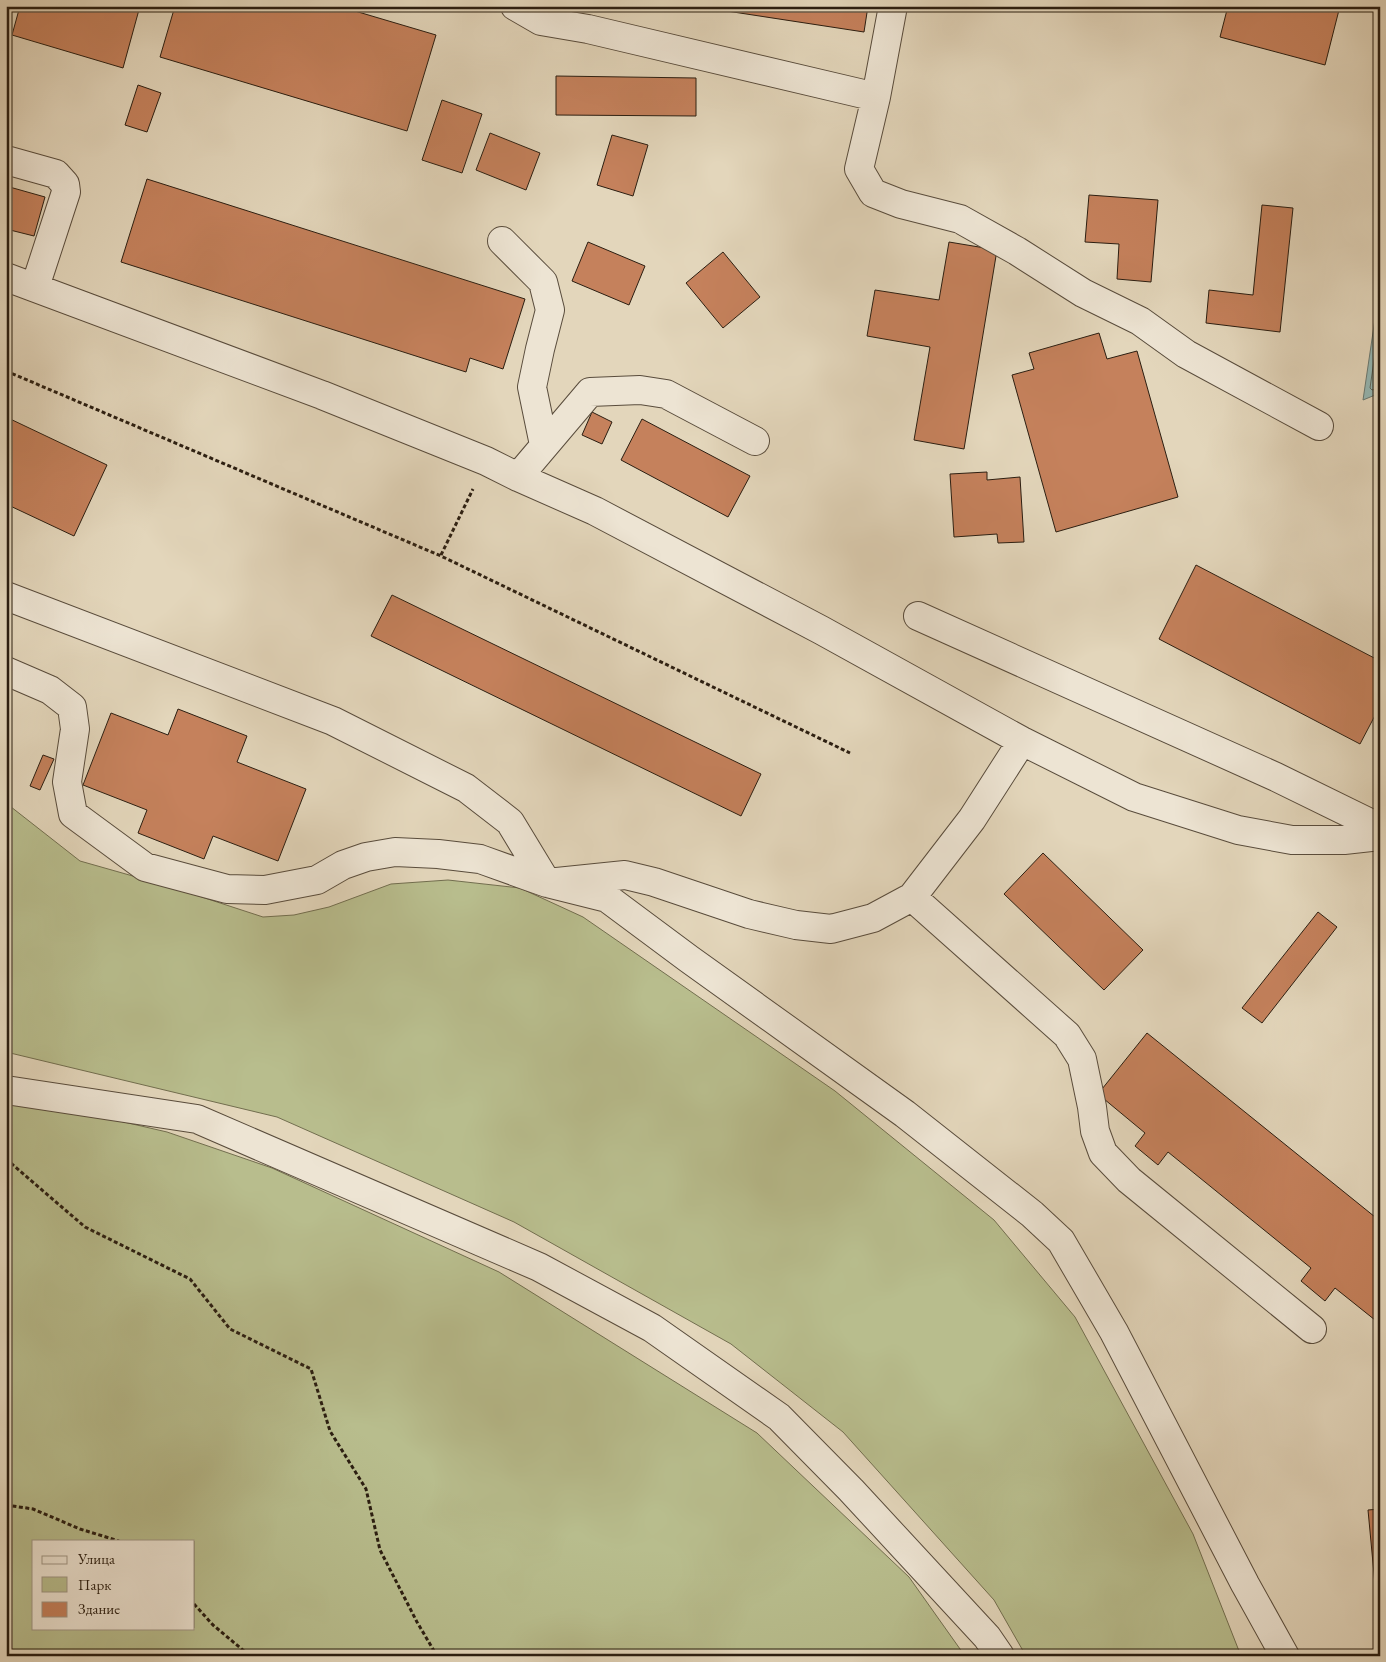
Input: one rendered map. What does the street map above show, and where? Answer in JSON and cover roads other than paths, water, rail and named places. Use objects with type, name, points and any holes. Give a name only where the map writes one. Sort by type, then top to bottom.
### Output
[{"type":"street","points":[[515,6],[541,21],[588,29],[876,97]]},
{"type":"street","points":[[893,6],[876,97],[859,169],[873,194],[901,204],[960,219],[1017,251],[1083,293],[1140,321],[1186,354],[1319,426]]},
{"type":"street","points":[[6,160],[56,174],[65,184],[66,192],[35,287]]},
{"type":"street","points":[[502,241],[543,282],[550,310],[532,387],[544,445]]},
{"type":"street","points":[[6,277],[322,395],[486,461],[595,511],[821,630],[1022,741],[1134,797],[1238,830],[1292,840],[1344,840],[1380,836]]},
{"type":"street","points":[[518,477],[590,392],[640,390],[666,394],[755,441]]},
{"type":"street","points":[[6,596],[333,721],[466,788],[510,822],[547,883]]},
{"type":"street","points":[[918,616],[1276,777],[1380,828]]},
{"type":"street","points":[[6,671],[50,690],[72,707],[75,729],[67,782],[73,814],[145,867],[227,890],[265,890],[318,880],[343,865],[366,857],[395,852],[438,854],[480,859],[547,883],[607,898],[688,959],[905,1114],[1032,1214],[1061,1241],[1114,1332],[1245,1584],[1285,1656]]},
{"type":"street","points":[[547,883],[625,874],[749,914],[796,925],[831,929],[873,918],[912,897],[972,819],[1022,741]]},
{"type":"street","points":[[912,897],[1067,1035],[1082,1059],[1095,1131],[1103,1153],[1129,1180],[1312,1329]]},
{"type":"street","points":[[6,1090],[197,1119],[539,1268],[652,1328],[779,1417],[864,1504],[988,1637],[1000,1656]]},
{"type":"water","points":[[1380,285],[1380,393],[1363,400]]}]
